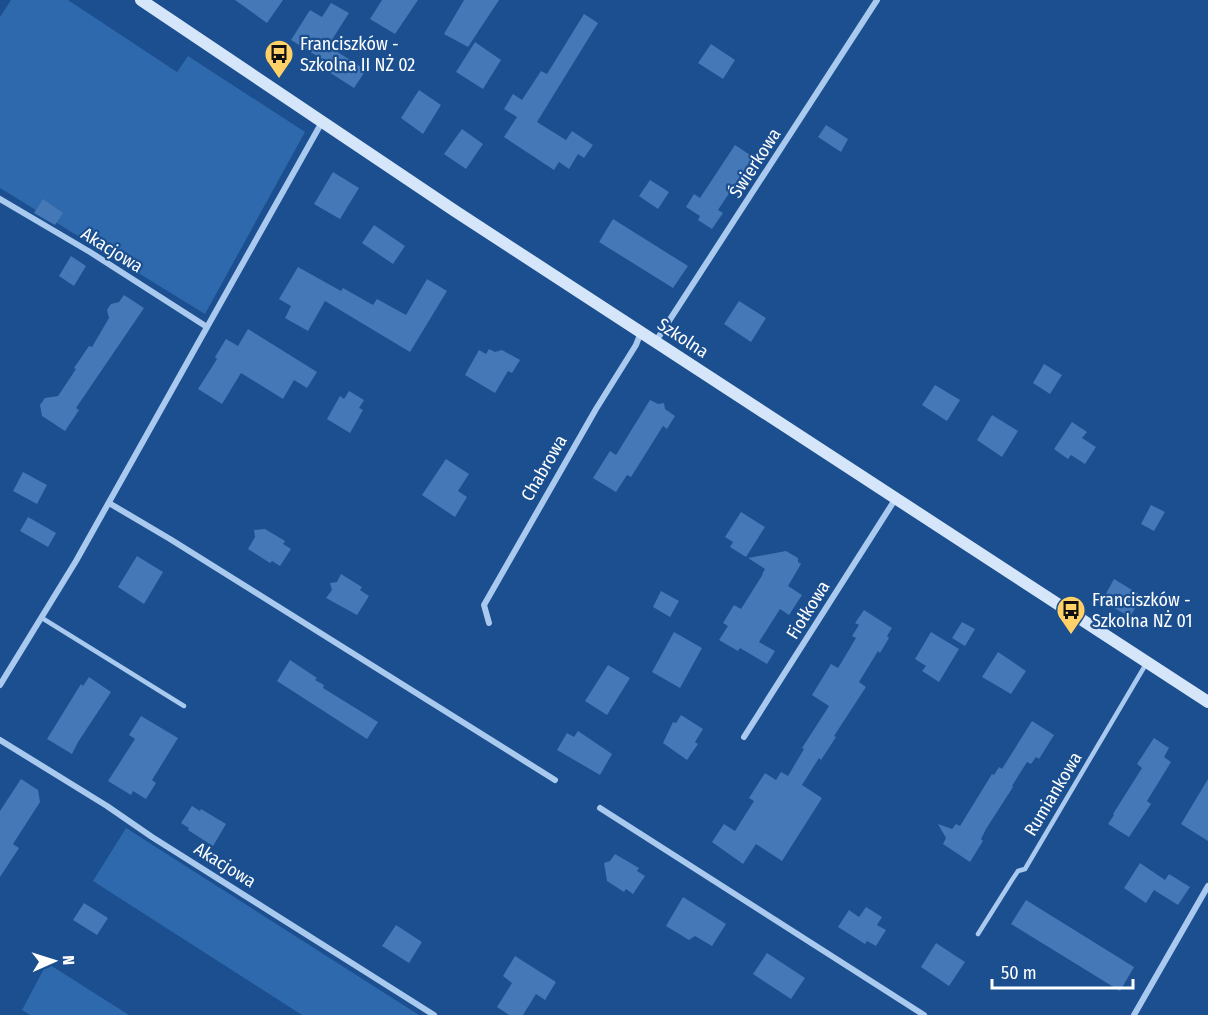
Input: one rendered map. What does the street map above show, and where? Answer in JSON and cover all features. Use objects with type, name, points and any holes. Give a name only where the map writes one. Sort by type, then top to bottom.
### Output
[{"type":"street","name":"Szkolna","points":[[141,0],[445,204],[1208,702]]},
{"type":"street","name":"Świerkowa","points":[[656,341],[877,0]]},
{"type":"street","points":[[0,685],[109,503],[322,121]]},
{"type":"street","name":"Akacjowa","points":[[0,199],[90,252],[207,327]]},
{"type":"street","name":"Chabrowa","points":[[489,622],[484,604],[596,409],[636,345],[641,332]]},
{"type":"street","name":"Fiołkowa","points":[[744,736],[896,498]]},
{"type":"street","points":[[109,503],[555,780]]},
{"type":"street","name":"Akacjowa","points":[[0,740],[434,1015]]},
{"type":"street","points":[[600,808],[924,1015]]},
{"type":"street","points":[[1134,1015],[1208,886]]},
{"type":"lane","points":[[42,618],[184,706]]},
{"type":"lane","name":"Rumiankowa","points":[[978,934],[1018,871],[1025,869],[1147,662]]},
{"type":"shaded area","points":[[11,0],[68,0],[177,72],[188,56],[305,132],[205,314],[0,188],[0,17]]},
{"type":"shaded area","points":[[126,828],[419,1015],[302,1015],[93,881]]},
{"type":"shaded area","points":[[47,963],[129,1015],[30,1015],[22,1010]]},
{"type":"building","points":[[235,0],[283,0],[267,23]]},
{"type":"building","points":[[382,0],[418,0],[395,34],[370,19]]},
{"type":"building","points":[[464,0],[499,0],[468,47],[444,34]]},
{"type":"building","points":[[331,3],[349,13],[328,46],[366,70],[354,88],[329,72],[333,66],[291,40],[310,10],[322,17]]},
{"type":"building","points":[[584,14],[598,23],[537,122],[566,140],[572,131],[593,145],[584,158],[578,154],[569,169],[559,162],[554,170],[504,137],[517,117],[504,109],[513,94],[522,100],[541,71],[547,74]]},
{"type":"building","points":[[475,42],[501,60],[483,89],[456,72]]},
{"type":"building","points":[[711,44],[735,60],[723,79],[698,63]]},
{"type":"building","points":[[419,90],[441,105],[423,134],[401,118]]},
{"type":"building","points":[[826,125],[848,139],[841,152],[818,137]]},
{"type":"building","points":[[462,129],[483,144],[466,169],[444,154]]},
{"type":"building","points":[[735,145],[753,157],[718,210],[723,213],[712,229],[698,220],[700,216],[686,207],[694,194],[700,198]]},
{"type":"building","points":[[333,172],[359,188],[340,219],[314,204]]},
{"type":"building","points":[[650,180],[669,192],[658,209],[639,196]]},
{"type":"building","points":[[43,199],[63,213],[55,225],[34,213]]},
{"type":"building","points":[[613,219],[688,266],[673,288],[599,242]]},
{"type":"building","points":[[374,225],[405,246],[393,264],[362,243]]},
{"type":"building","points":[[71,256],[86,266],[74,286],[59,276]]},
{"type":"building","points":[[298,267],[341,291],[343,288],[373,305],[377,299],[406,315],[427,279],[447,291],[410,352],[325,301],[308,331],[285,318],[291,306],[279,299]]},
{"type":"building","points":[[124,295],[144,308],[76,408],[79,410],[65,431],[42,416],[40,405],[45,398],[58,396],[76,369],[74,368],[89,346],[92,347],[109,318],[107,310],[111,304],[119,302]]},
{"type":"building","points":[[739,301],[766,318],[751,342],[724,324]]},
{"type":"building","points":[[248,329],[317,372],[307,388],[294,380],[283,399],[241,373],[222,404],[198,389],[217,359],[215,357],[226,339],[238,346]]},
{"type":"building","points":[[489,349],[495,352],[502,350],[520,360],[512,373],[508,371],[495,393],[465,375],[479,350],[486,354]]},
{"type":"building","points":[[1044,364],[1062,375],[1050,394],[1033,383]]},
{"type":"building","points":[[935,385],[960,400],[947,421],[922,405]]},
{"type":"building","points":[[349,391],[364,400],[359,408],[363,410],[350,433],[327,419],[340,396],[344,399]]},
{"type":"building","points":[[650,400],[658,404],[664,403],[665,409],[675,416],[667,429],[663,426],[631,477],[627,475],[616,492],[593,478],[610,451],[616,455]]},
{"type":"building","points":[[992,415],[1018,431],[1002,457],[977,440]]},
{"type":"building","points":[[1072,422],[1087,432],[1082,438],[1096,447],[1085,464],[1071,455],[1068,459],[1054,449]]},
{"type":"building","points":[[446,459],[469,474],[458,491],[467,497],[455,517],[422,495]]},
{"type":"building","points":[[23,472],[47,485],[37,504],[13,491]]},
{"type":"building","points":[[1151,505],[1165,512],[1154,531],[1141,524]]},
{"type":"building","points":[[741,512],[765,527],[746,557],[730,547],[733,542],[725,537]]},
{"type":"building","points":[[28,517],[56,533],[48,547],[20,531]]},
{"type":"building","points":[[265,529],[285,541],[283,544],[291,549],[280,566],[272,561],[270,563],[248,549],[255,537],[254,530]]},
{"type":"building","points":[[786,551],[798,558],[801,564],[788,586],[802,595],[789,615],[780,609],[759,642],[775,651],[767,664],[740,648],[738,651],[719,640],[728,626],[723,623],[734,605],[741,609],[765,569],[748,558]]},
{"type":"building","points":[[137,556],[163,572],[144,604],[118,587]]},
{"type":"building","points":[[341,574],[362,587],[360,590],[369,596],[357,615],[326,598],[332,590],[330,583],[337,582]]},
{"type":"building","points":[[1114,579],[1142,596],[1130,617],[1102,601]]},
{"type":"building","points":[[661,591],[679,601],[670,617],[653,607]]},
{"type":"building","points":[[864,610],[892,628],[880,653],[878,651],[859,682],[866,687],[821,760],[819,758],[802,785],[822,798],[782,861],[756,844],[743,864],[712,842],[724,824],[735,831],[754,801],[749,798],[765,773],[776,780],[781,772],[788,776],[804,749],[802,748],[829,706],[812,695],[831,664],[838,668],[856,638],[852,636],[859,625],[855,623]]},
{"type":"building","points":[[962,622],[975,629],[965,646],[952,638]]},
{"type":"building","points":[[674,632],[702,648],[680,688],[652,672]]},
{"type":"building","points":[[931,632],[959,649],[939,682],[922,671],[926,666],[915,659]]},
{"type":"building","points":[[998,652],[1026,671],[1011,694],[982,677]]},
{"type":"building","points":[[290,660],[317,678],[315,680],[324,685],[323,688],[378,722],[367,739],[277,681]]},
{"type":"building","points":[[608,665],[630,678],[607,715],[585,701]]},
{"type":"building","points":[[89,677],[111,692],[72,754],[47,739],[81,684],[83,686]]},
{"type":"building","points":[[681,715],[703,729],[695,742],[698,744],[687,760],[663,743],[673,722],[676,723]]},
{"type":"building","points":[[141,716],[178,738],[152,780],[156,783],[146,799],[133,791],[131,795],[108,781],[135,739],[129,735]]},
{"type":"building","points":[[1032,721],[1054,735],[1039,759],[1036,757],[1031,764],[1027,762],[986,829],[981,839],[983,841],[970,862],[943,844],[946,838],[938,824],[952,829],[956,824],[960,826],[992,774],[994,775],[999,767],[1002,769]]},
{"type":"building","points":[[578,731],[612,754],[600,775],[557,750],[567,733],[574,737]]},
{"type":"building","points":[[1154,738],[1169,748],[1164,757],[1171,762],[1147,801],[1151,804],[1129,837],[1108,824],[1142,768],[1137,764]]},
{"type":"building","points":[[21,779],[38,790],[40,802],[13,844],[19,848],[0,877],[0,811]]},
{"type":"building","points":[[1208,779],[1208,841],[1181,824]]},
{"type":"building","points":[[192,806],[226,824],[213,846],[181,823]]},
{"type":"building","points":[[615,854],[639,868],[637,871],[645,876],[633,894],[626,889],[624,892],[607,881],[604,863],[610,861]]},
{"type":"building","points":[[1140,863],[1165,880],[1169,874],[1190,887],[1178,905],[1154,890],[1146,903],[1124,888]]},
{"type":"building","points":[[683,897],[726,924],[712,946],[695,936],[689,940],[666,926]]},
{"type":"building","points":[[1026,900],[1134,967],[1120,991],[1011,924]]},
{"type":"building","points":[[84,903],[108,918],[97,935],[73,920]]},
{"type":"building","points":[[866,907],[882,917],[877,925],[886,930],[876,946],[867,941],[865,944],[838,927],[849,910],[859,917]]},
{"type":"building","points":[[396,925],[422,942],[409,963],[382,946]]},
{"type":"building","points":[[936,943],[965,962],[949,986],[921,967]]},
{"type":"building","points":[[767,953],[805,978],[791,999],[753,974]]},
{"type":"building","points":[[515,956],[556,982],[545,1000],[536,994],[523,1015],[509,1015],[497,1007],[512,983],[503,976]]},
{"type":"place","name":"Franciszków - Szkolna II NŻ 02","points":[[279,80]]},
{"type":"place","name":"Franciszków - Szkolna NŻ 01","points":[[1071,636]]}]
